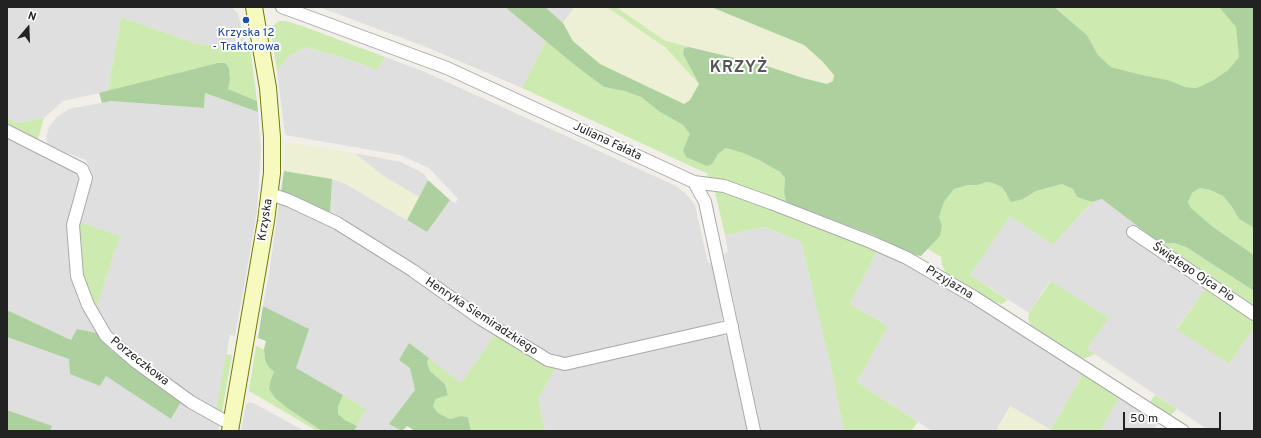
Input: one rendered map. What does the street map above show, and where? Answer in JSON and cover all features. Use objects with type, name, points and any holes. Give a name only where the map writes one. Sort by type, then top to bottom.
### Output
[{"type":"street","name":"Krzyska","points":[[230,427],[270,194],[272,137],[268,88],[254,7]]},
{"type":"street","name":"Juliana Fałata","points":[[282,7],[447,68],[694,182]]},
{"type":"street","name":"Porzeczkowa","points":[[7,131],[82,169],[86,178],[73,225],[77,276],[88,305],[106,336],[136,362],[191,402],[223,420],[230,427]]},
{"type":"street","points":[[694,182],[705,202],[754,431]]},
{"type":"street","name":"Przyjazna","points":[[694,182],[724,186],[871,242],[907,258],[968,294],[1183,431]]},
{"type":"street","name":"Henryka Siemiradzkiego","points":[[270,194],[288,200],[337,223],[412,270],[481,319],[548,360],[565,364],[732,326]]},
{"type":"street","name":"Świętego Ojca Pio","points":[[1132,232],[1254,314]]},
{"type":"shaded area","points":[[7,7],[231,7],[238,13],[246,47],[225,49],[195,43],[121,17],[108,91],[63,101],[44,118],[17,123],[7,118]]},
{"type":"shaded area","points":[[319,7],[505,7],[546,41],[522,88],[429,48]]},
{"type":"shaded area","points":[[543,7],[575,7],[563,23]]},
{"type":"shaded area","points":[[306,47],[347,59],[377,70],[385,57],[425,72],[676,186],[687,195],[695,205],[708,263],[712,263],[723,316],[721,321],[711,326],[565,358],[547,352],[519,338],[330,215],[332,179],[346,184],[427,232],[450,200],[455,203],[458,199],[429,168],[400,155],[285,135],[277,71],[288,57]]},
{"type":"shaded area","points":[[205,93],[258,112],[261,150],[257,211],[245,281],[235,336],[230,335],[216,411],[138,358],[107,329],[96,309],[120,236],[78,221],[92,173],[86,160],[54,148],[47,143],[46,137],[49,127],[57,117],[69,109],[111,101],[204,108]]},
{"type":"shaded area","points":[[7,136],[77,170],[81,179],[68,233],[74,286],[97,333],[77,329],[71,340],[7,310]]},
{"type":"shaded area","points":[[354,153],[401,162],[423,173],[428,180],[419,197],[385,177]]},
{"type":"shaded area","points":[[1102,199],[1161,244],[1206,288],[1177,328],[1229,364],[1254,328],[1254,431],[1210,431],[1087,349],[1109,318],[1050,281],[1029,313],[970,275],[1010,216],[1053,245],[1092,202]]},
{"type":"shaded area","points":[[279,202],[353,236],[496,333],[461,383],[408,343],[410,368],[415,390],[390,424],[402,431],[354,431],[366,409],[296,368],[263,306]]},
{"type":"shaded area","points":[[765,227],[801,242],[832,372],[844,431],[761,431],[724,254],[728,252],[725,235]]},
{"type":"shaded area","points":[[877,251],[918,270],[959,293],[1084,372],[1051,430],[1010,406],[996,431],[932,431],[857,382],[888,326],[850,304]]},
{"type":"shaded area","points":[[718,334],[725,336],[729,342],[749,431],[545,431],[538,399],[555,369]]},
{"type":"shaded area","points":[[7,337],[69,359],[71,374],[100,386],[106,375],[171,419],[181,402],[220,424],[218,431],[50,431],[51,426],[7,410]]},
{"type":"shaded area","points":[[1120,396],[1159,421],[1153,431],[1100,431]]},
{"type":"shaded area","points":[[251,402],[304,431],[241,431],[246,404]]},
{"type":"green space","points":[[505,7],[546,8],[563,23],[573,41],[600,64],[684,104],[690,100],[699,84],[683,54],[684,48],[689,47],[764,65],[827,84],[833,81],[834,75],[822,61],[804,45],[711,7],[1054,7],[1087,35],[1098,55],[1111,67],[1168,80],[1185,87],[1196,88],[1212,81],[1228,70],[1239,57],[1236,27],[1219,7],[1254,7],[1254,230],[1251,226],[1239,219],[1223,196],[1210,190],[1200,188],[1192,193],[1188,202],[1191,208],[1213,227],[1254,255],[1254,291],[1186,247],[1174,243],[1161,244],[1102,199],[1092,202],[1077,197],[1073,189],[1062,184],[1036,191],[1023,199],[1011,202],[1002,187],[993,183],[986,182],[978,185],[968,185],[954,189],[944,202],[939,217],[942,225],[940,236],[921,256],[915,255],[873,235],[786,202],[784,192],[785,178],[780,172],[743,153],[726,148],[718,154],[713,163],[707,166],[686,157],[683,150],[690,134],[683,125],[660,112],[641,97],[624,91],[604,87],[577,67]]},
{"type":"green space","points":[[575,7],[607,7],[666,48],[699,84],[690,100],[684,104],[600,64],[573,41],[563,23]]},
{"type":"green space","points":[[607,7],[616,7],[664,40],[689,47],[684,48],[683,54],[699,84],[666,48]]},
{"type":"green space","points":[[616,7],[711,7],[804,45],[835,75],[833,82],[827,84],[764,65],[664,40]]},
{"type":"green space","points":[[1054,7],[1219,7],[1237,27],[1239,57],[1228,70],[1212,81],[1196,88],[1185,87],[1168,80],[1111,67],[1098,55],[1087,35]]},
{"type":"green space","points":[[121,17],[195,43],[225,49],[250,46],[257,101],[228,89],[230,80],[108,91]]},
{"type":"green space","points":[[279,21],[286,21],[305,27],[385,57],[377,70],[347,59],[306,47],[288,57],[277,71],[271,31],[274,25]]},
{"type":"green space","points":[[546,41],[604,87],[624,91],[641,97],[660,112],[683,125],[691,134],[683,150],[713,163],[718,154],[726,148],[759,160],[780,172],[785,178],[784,192],[786,202],[706,178],[708,174],[522,88]]},
{"type":"green space","points":[[218,63],[225,63],[229,68],[230,80],[228,89],[257,101],[258,112],[205,93],[204,108],[111,101],[102,103],[99,93]]},
{"type":"green space","points":[[7,118],[17,123],[44,118],[38,139],[34,139],[7,126]]},
{"type":"green space","points":[[284,142],[354,153],[385,177],[419,197],[407,220],[346,184],[332,179],[284,171]]},
{"type":"green space","points":[[284,171],[332,179],[330,215],[281,192]]},
{"type":"green space","points":[[428,180],[450,200],[427,232],[407,220]]},
{"type":"green space","points":[[986,182],[1002,187],[1006,195],[1023,199],[1036,191],[1062,184],[1073,189],[1077,197],[1092,202],[1053,245],[1010,216],[970,275],[1008,300],[1002,304],[990,301],[946,273],[942,265],[941,257],[928,249],[942,225],[939,217],[944,202],[954,189],[968,185],[978,185]]},
{"type":"green space","points":[[1200,188],[1210,190],[1223,196],[1239,219],[1251,226],[1254,230],[1254,255],[1213,227],[1191,208],[1188,202],[1192,193]]},
{"type":"green space","points":[[715,192],[722,192],[757,202],[877,251],[850,304],[888,326],[857,382],[918,422],[911,431],[844,431],[832,372],[801,242],[765,227],[725,235]]},
{"type":"green space","points":[[78,221],[120,236],[96,309],[83,278]]},
{"type":"green space","points":[[1174,243],[1186,247],[1254,291],[1254,307],[1161,244]]},
{"type":"green space","points":[[1051,281],[1109,318],[1087,349],[1095,354],[1086,358],[1075,357],[1033,329],[1028,320],[1029,313]]},
{"type":"green space","points":[[1206,288],[1254,322],[1254,328],[1229,364],[1177,329]]},
{"type":"green space","points":[[263,306],[309,329],[296,368],[343,395],[338,407],[338,414],[345,420],[357,426],[354,431],[322,431],[290,410],[275,398],[269,389],[274,372],[265,360],[264,349],[266,341],[258,338]]},
{"type":"green space","points":[[7,310],[71,340],[77,329],[97,333],[111,350],[181,402],[171,419],[106,376],[100,386],[70,374],[69,359],[7,337]]},
{"type":"green space","points":[[496,333],[555,369],[538,399],[545,431],[471,431],[468,417],[461,416],[450,419],[438,413],[433,406],[436,399],[448,394],[445,384],[430,371],[427,362],[429,358],[461,383]]},
{"type":"green space","points":[[409,343],[429,358],[427,362],[430,371],[445,384],[448,395],[436,399],[433,406],[438,413],[450,419],[461,416],[468,417],[471,431],[415,431],[407,426],[402,431],[389,424],[415,390],[410,368],[399,360]]},
{"type":"green space","points":[[256,346],[264,349],[265,360],[274,372],[271,379],[290,410],[322,431],[317,431],[249,391]]},
{"type":"green space","points":[[226,354],[232,355],[222,412],[216,411]]},
{"type":"green space","points":[[1084,372],[1120,396],[1100,431],[1052,431],[1051,430]]},
{"type":"green space","points":[[343,395],[366,409],[357,426],[345,420],[338,414],[338,407]]},
{"type":"green space","points":[[1155,395],[1177,409],[1169,417],[1149,403]]},
{"type":"green space","points":[[1010,406],[1051,430],[996,431]]},
{"type":"green space","points":[[7,410],[52,426],[50,431],[7,431]]},
{"type":"place","name":"Krzyska 12 - Traktorowa","points":[[246,20]]},
{"type":"district","name":"KRZYŻ","points":[[739,69]]}]
